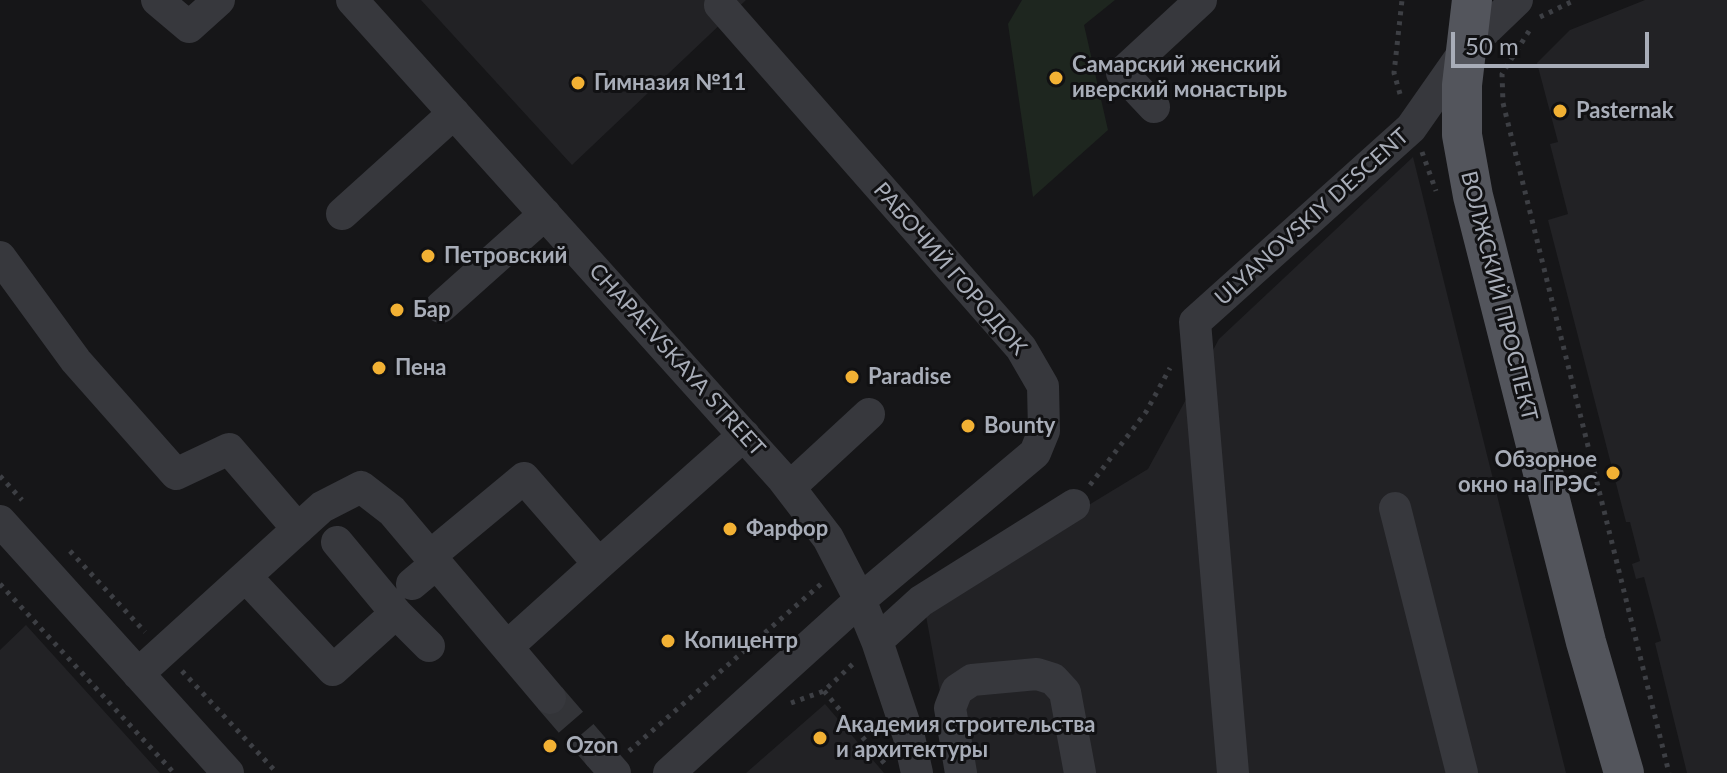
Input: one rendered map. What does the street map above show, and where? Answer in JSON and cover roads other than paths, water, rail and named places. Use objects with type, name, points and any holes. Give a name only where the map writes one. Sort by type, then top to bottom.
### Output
[{"type":"main road","name":"ВОЛЖСКИЙ ПРОСПЕКТ","points":[[1472,0],[1462,85],[1462,135],[1473,196],[1586,642],[1624,773]]},
{"type":"street","points":[[157,0],[189,27],[219,0]]},
{"type":"street","name":"CHAPAEVSKAYA STREET","points":[[352,0],[744,435],[790,487],[828,538],[877,641],[909,737],[904,772]]},
{"type":"street","points":[[1154,107],[1122,73],[1201,0]]},
{"type":"street","name":"РАБОЧИЙ ГОРОДОК","points":[[669,773],[860,600],[1035,453],[1044,431],[1043,386],[1021,348],[720,5]]},
{"type":"street","name":"ULYANOVSKIY DESCENT","points":[[1233,773],[1195,322],[1411,128],[1467,48],[1527,9]]},
{"type":"street","points":[[342,214],[454,113]]},
{"type":"street","points":[[441,307],[545,214]]},
{"type":"street","points":[[0,257],[76,361],[176,474],[229,449],[298,529]]},
{"type":"street","points":[[790,487],[869,414]]},
{"type":"street","points":[[508,646],[744,435]]},
{"type":"street","points":[[412,584],[434,559],[524,478],[599,564]]},
{"type":"street","points":[[138,674],[322,507],[361,487],[392,511],[550,698]]},
{"type":"street","points":[[877,641],[921,601],[1074,505]]},
{"type":"street","points":[[1395,508],[1462,773]]},
{"type":"street","points":[[0,521],[228,773]]},
{"type":"street","points":[[337,542],[396,613],[429,646]]},
{"type":"street","points":[[246,577],[333,670],[396,613]]},
{"type":"street","points":[[961,773],[950,708],[957,690],[972,680],[1037,674],[1053,679],[1065,692],[1080,773]]},
{"type":"tunnel","points":[[550,698],[600,756]]},
{"type":"place","name":"Самарский женский иверский монастырь","points":[[1056,78]]},
{"type":"place","name":"Гимназия №11","points":[[578,83]]},
{"type":"place","name":"Pasternak","points":[[1560,111]]},
{"type":"place","name":"Петровский","points":[[428,256]]},
{"type":"place","name":"Бар","points":[[397,310]]},
{"type":"place","name":"Пена","points":[[379,368]]},
{"type":"place","name":"Paradise","points":[[852,377]]},
{"type":"place","name":"Bounty","points":[[968,426]]},
{"type":"place","name":"Обзорное окно на ГРЭС","points":[[1613,473]]},
{"type":"place","name":"Фарфор","points":[[730,529]]},
{"type":"place","name":"Копицентр","points":[[668,641]]},
{"type":"place","name":"Академия строительства и архитектуры","points":[[820,738]]},
{"type":"place","name":"Ozon","points":[[550,746]]}]
